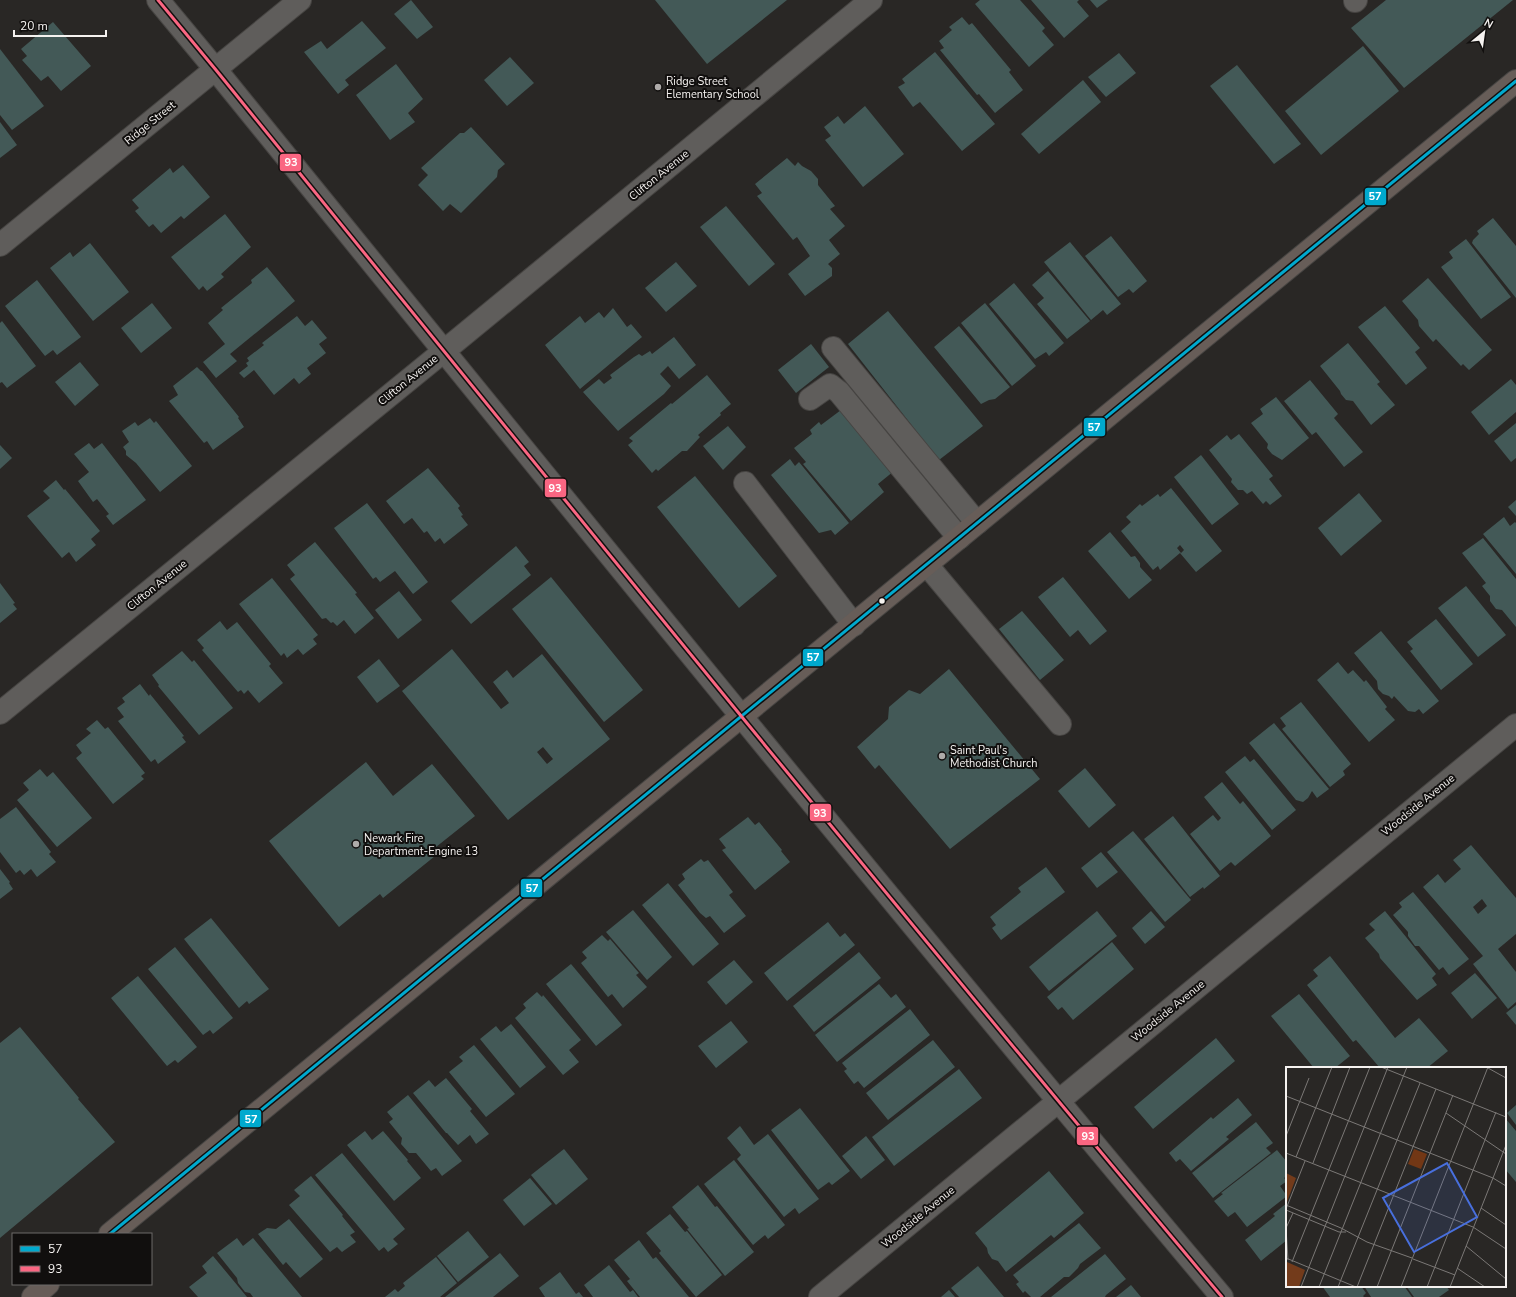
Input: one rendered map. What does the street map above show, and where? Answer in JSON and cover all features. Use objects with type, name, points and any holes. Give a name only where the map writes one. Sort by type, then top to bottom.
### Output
[{"type":"main road","points":[[111,1233],[1516,81]]},
{"type":"main road","points":[[33,1297],[47,1285]]},
{"type":"street","points":[[158,0],[742,717],[1058,1102],[1222,1297]]},
{"type":"street","name":"Ridge Street","points":[[0,245],[300,0]]},
{"type":"street","name":"Clifton Avenue","points":[[0,713],[871,0]]},
{"type":"street","points":[[833,348],[977,523]]},
{"type":"street","points":[[810,399],[830,385],[839,392],[959,538]]},
{"type":"street","points":[[745,483],[854,625]]},
{"type":"street","points":[[927,565],[1060,724]]},
{"type":"street","name":"Woodside Avenue","points":[[820,1297],[1516,724]]},
{"type":"building","points":[[411,0],[433,27],[417,39],[394,14]]},
{"type":"building","points":[[655,0],[787,0],[707,64]]},
{"type":"building","points":[[980,0],[1020,0],[1045,28],[1042,31],[1054,45],[1029,67],[975,4]]},
{"type":"building","points":[[1031,0],[1079,0],[1077,2],[1089,16],[1064,38]]},
{"type":"building","points":[[1090,0],[1108,0],[1097,8]]},
{"type":"building","points":[[1386,0],[1513,0],[1404,88],[1351,28]]},
{"type":"building","points":[[962,17],[969,25],[972,23],[1011,70],[1009,72],[1023,90],[995,113],[979,94],[977,95],[940,50],[944,48],[939,41],[952,30],[949,27]]},
{"type":"building","points":[[362,21],[386,48],[345,80],[349,85],[338,94],[304,52],[321,41],[327,49]]},
{"type":"building","points":[[53,22],[91,66],[61,91],[48,76],[41,81],[22,60],[27,56],[21,49]]},
{"type":"building","points":[[1363,46],[1399,91],[1321,155],[1285,111]]},
{"type":"building","points":[[0,49],[44,106],[12,130],[0,115]]},
{"type":"building","points":[[935,52],[995,124],[962,151],[920,102],[913,107],[898,87],[905,83],[902,79]]},
{"type":"building","points":[[1119,53],[1136,73],[1106,97],[1088,77]]},
{"type":"building","points":[[510,57],[534,83],[507,106],[484,80]]},
{"type":"building","points":[[396,64],[423,99],[408,113],[415,122],[390,140],[356,95]]},
{"type":"building","points":[[1237,65],[1301,144],[1274,164],[1210,86]]},
{"type":"building","points":[[1083,80],[1101,102],[1039,154],[1021,134]]},
{"type":"building","points":[[865,106],[904,154],[863,187],[825,140],[831,136],[824,127],[838,116],[844,124]]},
{"type":"building","points":[[0,122],[17,145],[0,158]]},
{"type":"building","points":[[471,127],[505,164],[498,170],[497,177],[461,213],[450,204],[443,211],[418,185],[428,175],[421,168],[460,133],[464,133]]},
{"type":"building","points":[[787,158],[795,166],[798,162],[811,171],[818,179],[818,185],[835,206],[830,209],[845,226],[829,240],[840,254],[828,264],[832,268],[832,276],[805,296],[788,274],[810,256],[797,237],[793,240],[757,196],[762,193],[755,184]]},
{"type":"building","points":[[183,165],[210,197],[184,219],[181,216],[161,233],[153,224],[149,227],[135,211],[139,208],[132,200],[170,168],[173,173]]},
{"type":"building","points":[[726,206],[775,264],[749,286],[700,227]]},
{"type":"building","points":[[225,214],[251,247],[221,274],[224,277],[207,291],[203,286],[199,290],[171,257]]},
{"type":"building","points":[[1493,218],[1516,246],[1516,298],[1472,243],[1479,234],[1477,231]]},
{"type":"building","points":[[1111,236],[1147,281],[1133,293],[1129,289],[1118,297],[1085,256]]},
{"type":"building","points":[[1466,239],[1511,297],[1481,319],[1441,267],[1453,258],[1449,252]]},
{"type":"building","points":[[1070,242],[1121,304],[1107,315],[1103,310],[1091,320],[1044,262]]},
{"type":"building","points":[[90,243],[129,292],[93,321],[50,268],[70,252],[73,257]]},
{"type":"building","points":[[676,262],[697,286],[666,312],[645,288]]},
{"type":"building","points":[[267,267],[295,301],[230,354],[237,361],[216,378],[203,362],[225,344],[208,323],[223,310],[221,308],[252,283],[251,280]]},
{"type":"building","points":[[1048,271],[1090,321],[1067,339],[1037,304],[1044,298],[1032,285]]},
{"type":"building","points":[[1428,278],[1492,350],[1469,370],[1463,364],[1461,366],[1436,339],[1433,342],[1419,326],[1418,320],[1402,301]]},
{"type":"building","points":[[37,280],[81,337],[57,355],[53,350],[45,356],[5,306]]},
{"type":"building","points":[[1014,283],[1064,343],[1049,356],[1046,352],[1035,359],[989,304]]},
{"type":"building","points":[[152,303],[172,328],[141,353],[121,328]]},
{"type":"building","points":[[985,303],[1036,366],[1012,386],[961,323]]},
{"type":"building","points":[[1385,306],[1420,348],[1415,352],[1427,368],[1406,385],[1358,327]]},
{"type":"building","points":[[613,308],[627,327],[631,324],[642,337],[580,389],[545,345],[580,316],[585,323],[599,312],[604,318]]},
{"type":"building","points":[[888,311],[983,426],[939,460],[848,344]]},
{"type":"building","points":[[297,316],[305,326],[312,320],[327,338],[319,344],[326,353],[307,368],[311,374],[299,384],[294,378],[274,395],[254,370],[244,378],[239,373],[248,366],[246,363],[249,361],[247,358],[264,345],[262,343]]},
{"type":"building","points":[[2,321],[36,366],[7,388],[2,382],[0,383],[0,323]]},
{"type":"building","points":[[959,326],[1010,387],[995,399],[981,404],[934,347]]},
{"type":"building","points":[[674,337],[696,365],[679,379],[668,366],[660,374],[671,386],[664,394],[618,431],[583,392],[599,379],[604,384],[612,378],[610,375],[634,357],[639,354],[642,356],[650,351],[652,354]]},
{"type":"building","points":[[1348,343],[1380,382],[1377,384],[1395,405],[1371,425],[1353,401],[1346,400],[1320,366]]},
{"type":"building","points":[[811,344],[829,367],[796,393],[778,370]]},
{"type":"building","points":[[80,362],[99,385],[75,406],[55,382]]},
{"type":"building","points":[[197,367],[202,371],[239,417],[238,418],[244,427],[213,450],[207,441],[204,443],[169,401],[178,395],[173,386]]},
{"type":"building","points":[[707,375],[731,404],[698,435],[700,437],[687,451],[682,451],[658,471],[656,469],[652,473],[628,445],[633,441],[629,438]]},
{"type":"building","points":[[1511,379],[1516,385],[1516,412],[1489,435],[1471,412]]},
{"type":"building","points":[[1310,380],[1338,414],[1334,418],[1363,452],[1344,467],[1316,432],[1312,435],[1284,401]]},
{"type":"building","points":[[1276,397],[1309,438],[1282,460],[1272,454],[1267,448],[1268,444],[1251,423],[1263,414],[1260,409]]},
{"type":"building","points":[[841,410],[894,471],[878,484],[884,492],[851,521],[803,464],[806,462],[794,448],[812,434],[810,430],[819,422],[821,425]]},
{"type":"building","points":[[150,418],[154,423],[156,421],[192,466],[160,492],[136,463],[126,455],[126,451],[123,447],[129,442],[122,431],[135,422],[138,426]]},
{"type":"building","points":[[1516,423],[1516,458],[1511,462],[1494,441]]},
{"type":"building","points":[[728,426],[746,447],[723,470],[703,446]]},
{"type":"building","points":[[1239,434],[1273,476],[1269,479],[1282,496],[1270,505],[1266,501],[1263,504],[1252,491],[1247,494],[1243,490],[1238,490],[1231,482],[1232,479],[1209,450],[1227,435],[1231,440]]},
{"type":"building","points":[[89,443],[94,449],[102,443],[146,500],[113,525],[106,516],[109,514],[97,499],[93,502],[78,481],[89,472],[74,454]]},
{"type":"building","points":[[0,445],[12,458],[0,469]]},
{"type":"building","points":[[1201,455],[1239,504],[1212,525],[1174,477]]},
{"type":"building","points":[[790,459],[795,466],[799,462],[849,523],[835,535],[831,530],[819,533],[771,475]]},
{"type":"building","points":[[428,468],[460,506],[458,508],[463,515],[461,516],[468,525],[444,544],[440,538],[435,542],[427,531],[424,533],[412,518],[404,524],[386,501]]},
{"type":"building","points":[[695,476],[777,576],[739,608],[657,507]]},
{"type":"building","points":[[56,480],[100,531],[91,539],[96,545],[76,562],[69,552],[62,558],[27,516],[50,498],[43,491]]},
{"type":"building","points":[[1171,488],[1222,551],[1196,572],[1180,553],[1160,570],[1158,566],[1153,570],[1121,531],[1131,522],[1126,517],[1140,504],[1142,506],[1158,494],[1160,497]],"holes":[[[1180,545],[1184,550],[1181,553],[1177,548]]]},
{"type":"building","points":[[1359,493],[1382,521],[1341,556],[1318,528]]},
{"type":"building","points":[[1516,500],[1516,516],[1508,507]]},
{"type":"building","points":[[367,503],[428,582],[413,594],[395,571],[380,582],[376,577],[373,579],[334,528]]},
{"type":"building","points":[[1504,517],[1510,526],[1515,522],[1516,523],[1516,574],[1483,534]]},
{"type":"building","points":[[1110,532],[1131,557],[1135,556],[1140,563],[1140,567],[1152,580],[1129,599],[1088,551]]},
{"type":"building","points":[[1483,538],[1516,579],[1516,627],[1502,610],[1496,609],[1490,601],[1490,596],[1482,586],[1486,583],[1462,553]]},
{"type":"building","points":[[315,542],[357,593],[355,594],[374,618],[355,634],[344,620],[337,626],[326,618],[322,619],[290,579],[295,575],[287,565]]},
{"type":"building","points":[[516,546],[529,562],[524,566],[531,575],[471,624],[451,601]]},
{"type":"building","points":[[551,577],[643,690],[604,722],[512,609]]},
{"type":"building","points":[[1063,577],[1107,631],[1090,645],[1078,630],[1070,637],[1038,597]]},
{"type":"building","points":[[272,578],[318,635],[313,639],[317,644],[303,655],[298,649],[287,658],[284,653],[281,656],[239,604]]},
{"type":"building","points":[[0,583],[15,603],[13,604],[17,609],[0,623]]},
{"type":"building","points":[[1466,586],[1506,635],[1478,657],[1438,608]]},
{"type":"building","points":[[399,591],[422,620],[398,639],[375,610]]},
{"type":"building","points":[[1022,611],[1064,660],[1040,680],[999,629]]},
{"type":"building","points":[[1436,619],[1473,664],[1441,690],[1410,651],[1413,649],[1407,642]]},
{"type":"building","points":[[220,621],[227,630],[237,622],[271,664],[269,666],[283,683],[259,703],[248,690],[244,694],[241,690],[238,692],[202,650],[204,648],[197,640]]},
{"type":"building","points":[[1381,631],[1439,701],[1423,714],[1419,709],[1415,712],[1408,711],[1394,696],[1392,699],[1383,694],[1378,689],[1377,681],[1354,653]]},
{"type":"building","points":[[452,649],[501,709],[509,703],[493,682],[507,670],[513,678],[542,654],[610,739],[508,820],[402,691]],"holes":[[[543,747],[553,759],[547,764],[537,752]]]},
{"type":"building","points":[[182,651],[192,662],[194,660],[233,708],[199,735],[158,686],[159,685],[152,675]]},
{"type":"building","points":[[379,659],[400,686],[377,703],[357,677]]},
{"type":"building","points":[[1338,662],[1348,674],[1353,670],[1364,682],[1366,680],[1387,707],[1385,709],[1395,720],[1369,742],[1317,680]]},
{"type":"building","name":"Saint Paul's Methodist Church","points":[[949,669],[1040,779],[950,849],[879,765],[875,769],[857,747],[888,719],[889,707],[909,690],[920,694]]},
{"type":"building","points":[[140,684],[184,736],[182,737],[186,742],[158,764],[155,759],[151,762],[118,721],[124,717],[117,708],[125,702],[122,698]]},
{"type":"building","points":[[1301,702],[1351,764],[1343,771],[1345,775],[1330,787],[1282,729],[1286,726],[1280,718]]},
{"type":"building","points":[[97,720],[105,729],[108,727],[145,773],[141,776],[144,779],[113,804],[76,758],[82,753],[76,745],[91,733],[86,729]]},
{"type":"building","points":[[1274,723],[1329,789],[1317,798],[1312,791],[1308,798],[1303,802],[1296,800],[1249,743]]},
{"type":"building","points":[[1245,756],[1250,762],[1254,759],[1296,810],[1272,830],[1225,772]]},
{"type":"building","name":"Newark Fire Department-Engine 13","points":[[366,762],[393,796],[432,764],[475,816],[436,847],[440,852],[383,898],[380,894],[339,927],[269,841]]},
{"type":"building","points":[[1085,768],[1116,805],[1089,828],[1058,791]]},
{"type":"building","points":[[40,769],[47,777],[53,772],[92,818],[57,847],[17,800],[29,790],[23,783]]},
{"type":"building","points":[[1222,782],[1240,804],[1243,801],[1271,836],[1235,866],[1231,862],[1220,871],[1190,834],[1213,815],[1218,821],[1221,818],[1204,797]]},
{"type":"building","points":[[16,807],[51,852],[49,854],[56,862],[37,877],[31,869],[24,875],[20,870],[16,873],[0,852],[0,819]]},
{"type":"building","points":[[1173,816],[1220,876],[1204,889],[1203,887],[1190,897],[1144,839]]},
{"type":"building","points":[[748,817],[755,825],[759,822],[790,862],[755,890],[722,850],[726,848],[719,839]]},
{"type":"building","points":[[1133,831],[1191,900],[1165,922],[1107,852]]},
{"type":"building","points":[[1471,845],[1516,898],[1516,934],[1498,949],[1516,972],[1516,1002],[1508,1009],[1473,964],[1483,956],[1423,887],[1438,874],[1445,883],[1461,869],[1453,860]],"holes":[[[1482,899],[1487,906],[1478,914],[1473,907]]]},
{"type":"building","points":[[1101,852],[1118,872],[1097,888],[1081,868]]},
{"type":"building","points":[[701,859],[704,862],[708,860],[733,892],[729,895],[746,916],[724,933],[710,916],[706,918],[700,913],[678,885],[685,879],[682,874]]},
{"type":"building","points":[[1046,867],[1065,892],[1001,940],[992,928],[996,925],[990,917],[1021,892],[1018,888]]},
{"type":"building","points":[[0,869],[10,882],[9,883],[13,889],[0,899]]},
{"type":"building","points":[[668,883],[719,944],[693,966],[642,905]]},
{"type":"building","points":[[1413,892],[1469,959],[1449,975],[1443,967],[1439,970],[1419,946],[1415,946],[1408,936],[1408,932],[1393,915],[1402,907],[1399,903]]},
{"type":"building","points":[[633,910],[672,957],[647,980],[606,932]]},
{"type":"building","points":[[1097,911],[1117,936],[1049,991],[1029,967]]},
{"type":"building","points":[[1151,911],[1165,927],[1145,944],[1132,928]]},
{"type":"building","points":[[1385,911],[1436,974],[1432,978],[1437,985],[1417,1000],[1380,958],[1379,954],[1365,938],[1375,930],[1369,924]]},
{"type":"building","points":[[211,918],[269,989],[249,1004],[247,1001],[239,1008],[184,939]]},
{"type":"building","points":[[828,922],[840,937],[845,933],[855,945],[787,1001],[764,973]]},
{"type":"building","points":[[602,935],[608,941],[610,939],[639,973],[636,975],[647,987],[623,1008],[612,994],[608,997],[581,963],[587,958],[582,952]]},
{"type":"building","points":[[1112,942],[1134,969],[1073,1020],[1062,1007],[1058,1010],[1047,997]]},
{"type":"building","points":[[175,947],[233,1018],[213,1034],[210,1030],[203,1035],[148,969]]},
{"type":"building","points":[[859,952],[881,978],[814,1032],[793,1006]]},
{"type":"building","points":[[1330,956],[1395,1038],[1419,1018],[1448,1051],[1428,1067],[1379,1067],[1356,1040],[1353,1042],[1307,985],[1318,976],[1313,970]]},
{"type":"building","points":[[734,960],[753,982],[726,1005],[707,982]]},
{"type":"building","points":[[571,964],[622,1025],[596,1046],[546,984]]},
{"type":"building","points":[[1475,973],[1497,998],[1472,1019],[1451,993]]},
{"type":"building","points":[[138,976],[197,1047],[178,1063],[175,1060],[167,1066],[111,998]]},
{"type":"building","points":[[879,984],[891,998],[896,994],[906,1007],[837,1062],[815,1035]]},
{"type":"building","points":[[537,992],[542,997],[543,995],[581,1040],[569,1050],[579,1062],[563,1075],[515,1018],[526,1008],[523,1004]]},
{"type":"building","points":[[1299,994],[1350,1056],[1336,1067],[1313,1067],[1271,1016]]},
{"type":"building","points":[[1516,1005],[1516,1025],[1506,1013]]},
{"type":"building","points":[[910,1009],[930,1035],[864,1088],[858,1081],[854,1084],[844,1071],[847,1069],[842,1063]]},
{"type":"building","points":[[731,1021],[748,1042],[716,1068],[698,1046]]},
{"type":"building","points":[[511,1024],[546,1067],[520,1088],[480,1039],[496,1026],[501,1032]]},
{"type":"building","points":[[20,1027],[115,1142],[0,1238],[0,1043]]},
{"type":"building","points":[[1216,1038],[1235,1061],[1153,1129],[1134,1107]]},
{"type":"building","points":[[933,1040],[955,1067],[888,1120],[866,1093]]},
{"type":"building","points":[[474,1045],[515,1094],[486,1117],[449,1072],[463,1061],[459,1057]]},
{"type":"building","points":[[959,1069],[982,1098],[894,1166],[872,1137]]},
{"type":"building","points":[[446,1078],[472,1109],[470,1111],[489,1134],[476,1144],[470,1135],[458,1145],[446,1133],[413,1093],[429,1080],[435,1087]]},
{"type":"building","points":[[408,1095],[462,1161],[442,1176],[436,1168],[431,1171],[416,1153],[409,1153],[401,1144],[402,1138],[389,1122],[393,1119],[387,1112]]},
{"type":"building","points":[[1238,1098],[1252,1115],[1226,1137],[1229,1139],[1191,1171],[1180,1159],[1176,1162],[1169,1153],[1211,1117],[1213,1119]]},
{"type":"building","points":[[1516,1105],[1516,1125],[1507,1113]]},
{"type":"building","points":[[800,1108],[850,1171],[832,1185],[829,1182],[818,1190],[771,1130]]},
{"type":"building","points":[[1506,1119],[1516,1131],[1516,1182],[1506,1170]]},
{"type":"building","points":[[1256,1122],[1273,1143],[1266,1148],[1271,1153],[1213,1198],[1192,1173]]},
{"type":"building","points":[[740,1126],[754,1145],[768,1134],[819,1199],[799,1214],[795,1208],[784,1217],[737,1159],[741,1155],[727,1138]]},
{"type":"building","points":[[365,1131],[372,1140],[383,1131],[408,1160],[407,1161],[421,1178],[394,1201],[347,1145]]},
{"type":"building","points":[[866,1136],[885,1160],[861,1179],[842,1156]]},
{"type":"building","points":[[564,1149],[588,1179],[556,1205],[531,1175]]},
{"type":"building","points":[[1277,1150],[1286,1161],[1286,1177],[1284,1178],[1286,1182],[1280,1186],[1286,1197],[1247,1227],[1235,1212],[1228,1217],[1214,1201],[1223,1194],[1221,1193]]},
{"type":"building","points":[[342,1153],[405,1229],[393,1239],[398,1244],[388,1252],[384,1247],[379,1251],[315,1175]]},
{"type":"building","points":[[734,1160],[785,1225],[768,1239],[765,1235],[753,1245],[704,1184]]},
{"type":"building","points":[[1049,1171],[1084,1213],[1054,1238],[1051,1235],[1006,1272],[998,1261],[992,1259],[987,1248],[975,1233]]},
{"type":"building","points":[[311,1176],[355,1232],[350,1235],[356,1242],[342,1252],[337,1247],[330,1252],[289,1205],[300,1196],[294,1190]]},
{"type":"building","points":[[530,1178],[552,1204],[524,1226],[503,1200]]},
{"type":"building","points":[[698,1185],[754,1252],[725,1276],[687,1229],[689,1228],[672,1207]]},
{"type":"building","points":[[1286,1204],[1286,1241],[1261,1261],[1245,1240],[1275,1216],[1273,1214]]},
{"type":"building","points":[[670,1214],[685,1232],[687,1231],[722,1275],[696,1297],[659,1253],[661,1251],[646,1233]]},
{"type":"building","points":[[289,1219],[323,1259],[300,1278],[286,1262],[283,1265],[258,1234],[267,1228],[276,1229]]},
{"type":"building","points":[[1079,1223],[1101,1248],[1080,1264],[1069,1277],[1064,1277],[1040,1297],[1031,1297],[1025,1291],[1023,1293],[1016,1284],[1019,1282],[1013,1275]]},
{"type":"building","points":[[468,1231],[489,1257],[458,1282],[437,1256]]},
{"type":"building","points":[[237,1238],[243,1246],[253,1238],[302,1297],[253,1297],[250,1293],[245,1292],[238,1283],[237,1278],[217,1253]]},
{"type":"building","points":[[639,1240],[653,1259],[656,1257],[689,1297],[640,1297],[627,1281],[630,1279],[614,1260]]},
{"type":"building","points":[[500,1253],[519,1276],[493,1297],[445,1297]]},
{"type":"building","points":[[1105,1254],[1126,1279],[1105,1297],[1051,1297]]},
{"type":"building","points":[[213,1256],[247,1297],[198,1297],[189,1287],[207,1273],[202,1266]]},
{"type":"building","points":[[436,1257],[457,1283],[440,1297],[385,1297],[395,1289],[398,1292],[405,1286],[403,1283]]},
{"type":"building","points":[[609,1265],[630,1292],[633,1290],[638,1297],[593,1297],[584,1285]]},
{"type":"building","points":[[978,1266],[1004,1297],[959,1297],[951,1288]]},
{"type":"building","points":[[560,1272],[576,1294],[579,1292],[583,1297],[545,1297],[539,1288]]},
{"type":"building","points":[[1131,1285],[1141,1297],[1116,1297]]},
{"type":"building","points":[[1323,1287],[1362,1287],[1366,1293],[1363,1296],[1364,1297],[1330,1297]]},
{"type":"building","points":[[1365,1287],[1405,1287],[1412,1297],[1371,1297]]},
{"type":"building","points":[[1407,1287],[1447,1287],[1449,1290],[1439,1297],[1414,1297]]},
{"type":"building","points":[[949,1290],[955,1297],[941,1297]]},
{"type":"transit line","name":"93","points":[[158,0],[842,839],[1222,1297]]},
{"type":"transit line","name":"57","points":[[111,1233],[1516,81]]},
{"type":"place","name":"Ridge Street Elementary School","points":[[658,87]]},
{"type":"place","name":"Saint Paul's Methodist Church","points":[[942,756]]},
{"type":"place","name":"Newark Fire Department-Engine 13","points":[[356,844]]}]
